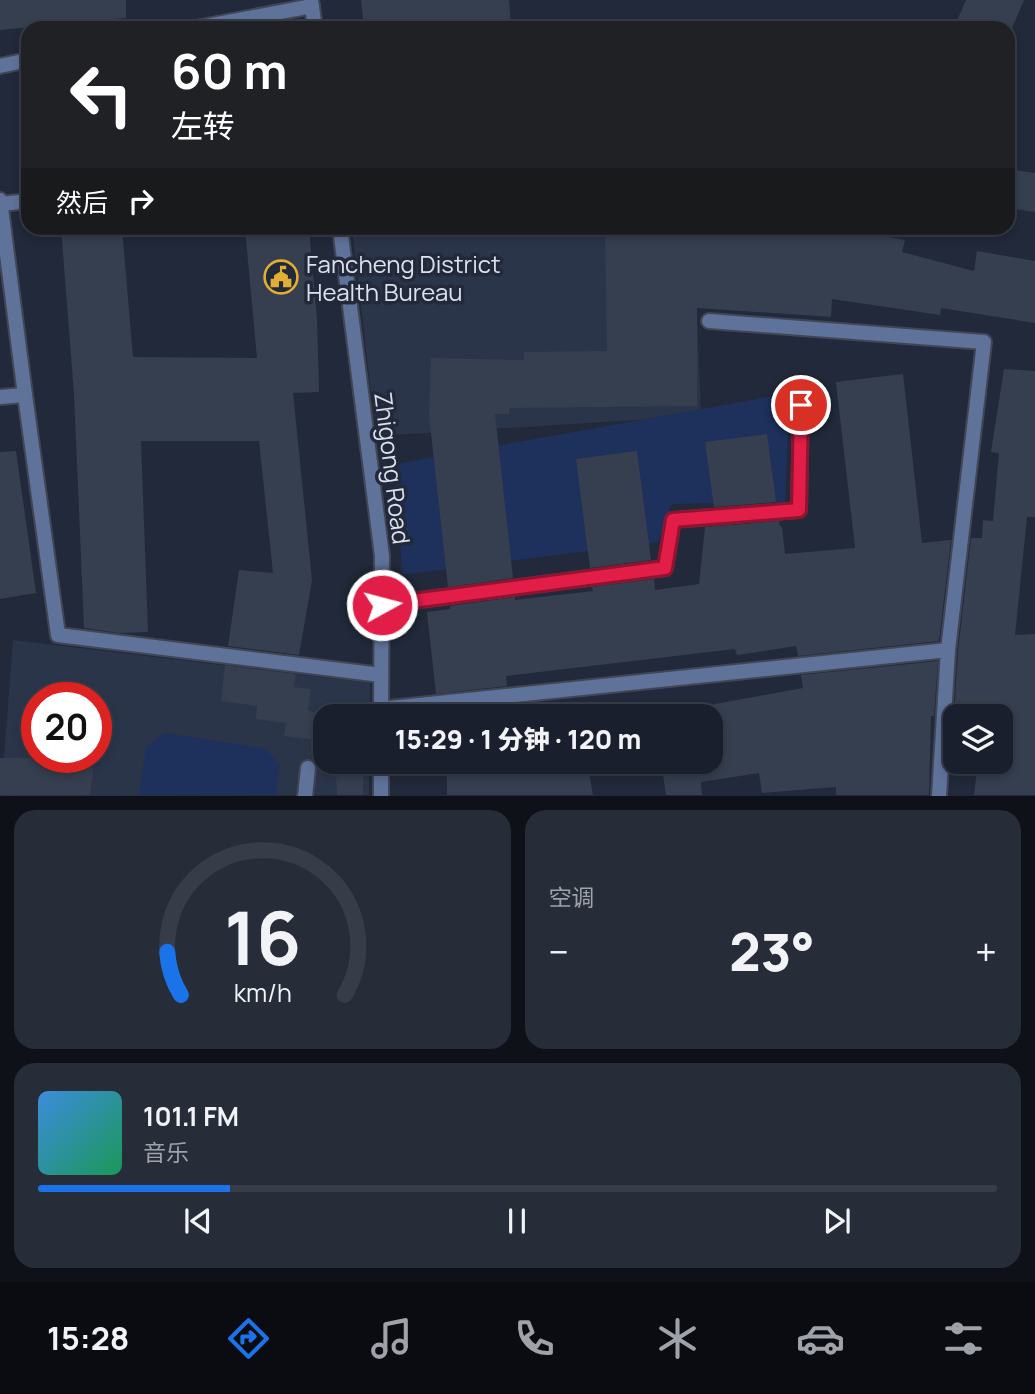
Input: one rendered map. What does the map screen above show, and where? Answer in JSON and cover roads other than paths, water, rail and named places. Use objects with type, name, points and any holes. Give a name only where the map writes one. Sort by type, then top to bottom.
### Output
[{"type":"street","points":[[228,21],[311,3],[314,21]]},
{"type":"street","points":[[0,66],[21,62]]},
{"type":"street","points":[[21,201],[0,202],[58,635],[382,674]]},
{"type":"street","name":"Zhigong Road","points":[[341,235],[382,556],[382,704]]},
{"type":"street","points":[[709,321],[984,342],[948,650],[939,796]]},
{"type":"street","points":[[0,397],[25,395]]},
{"type":"street","points":[[382,605],[665,568],[673,520],[799,510],[801,405]]},
{"type":"street","points":[[455,704],[948,650]]},
{"type":"street","points":[[305,796],[308,768]]},
{"type":"street","points":[[381,774],[381,796]]},
{"type":"place","name":"Fancheng District Health Bureau","points":[[281,277]]}]
